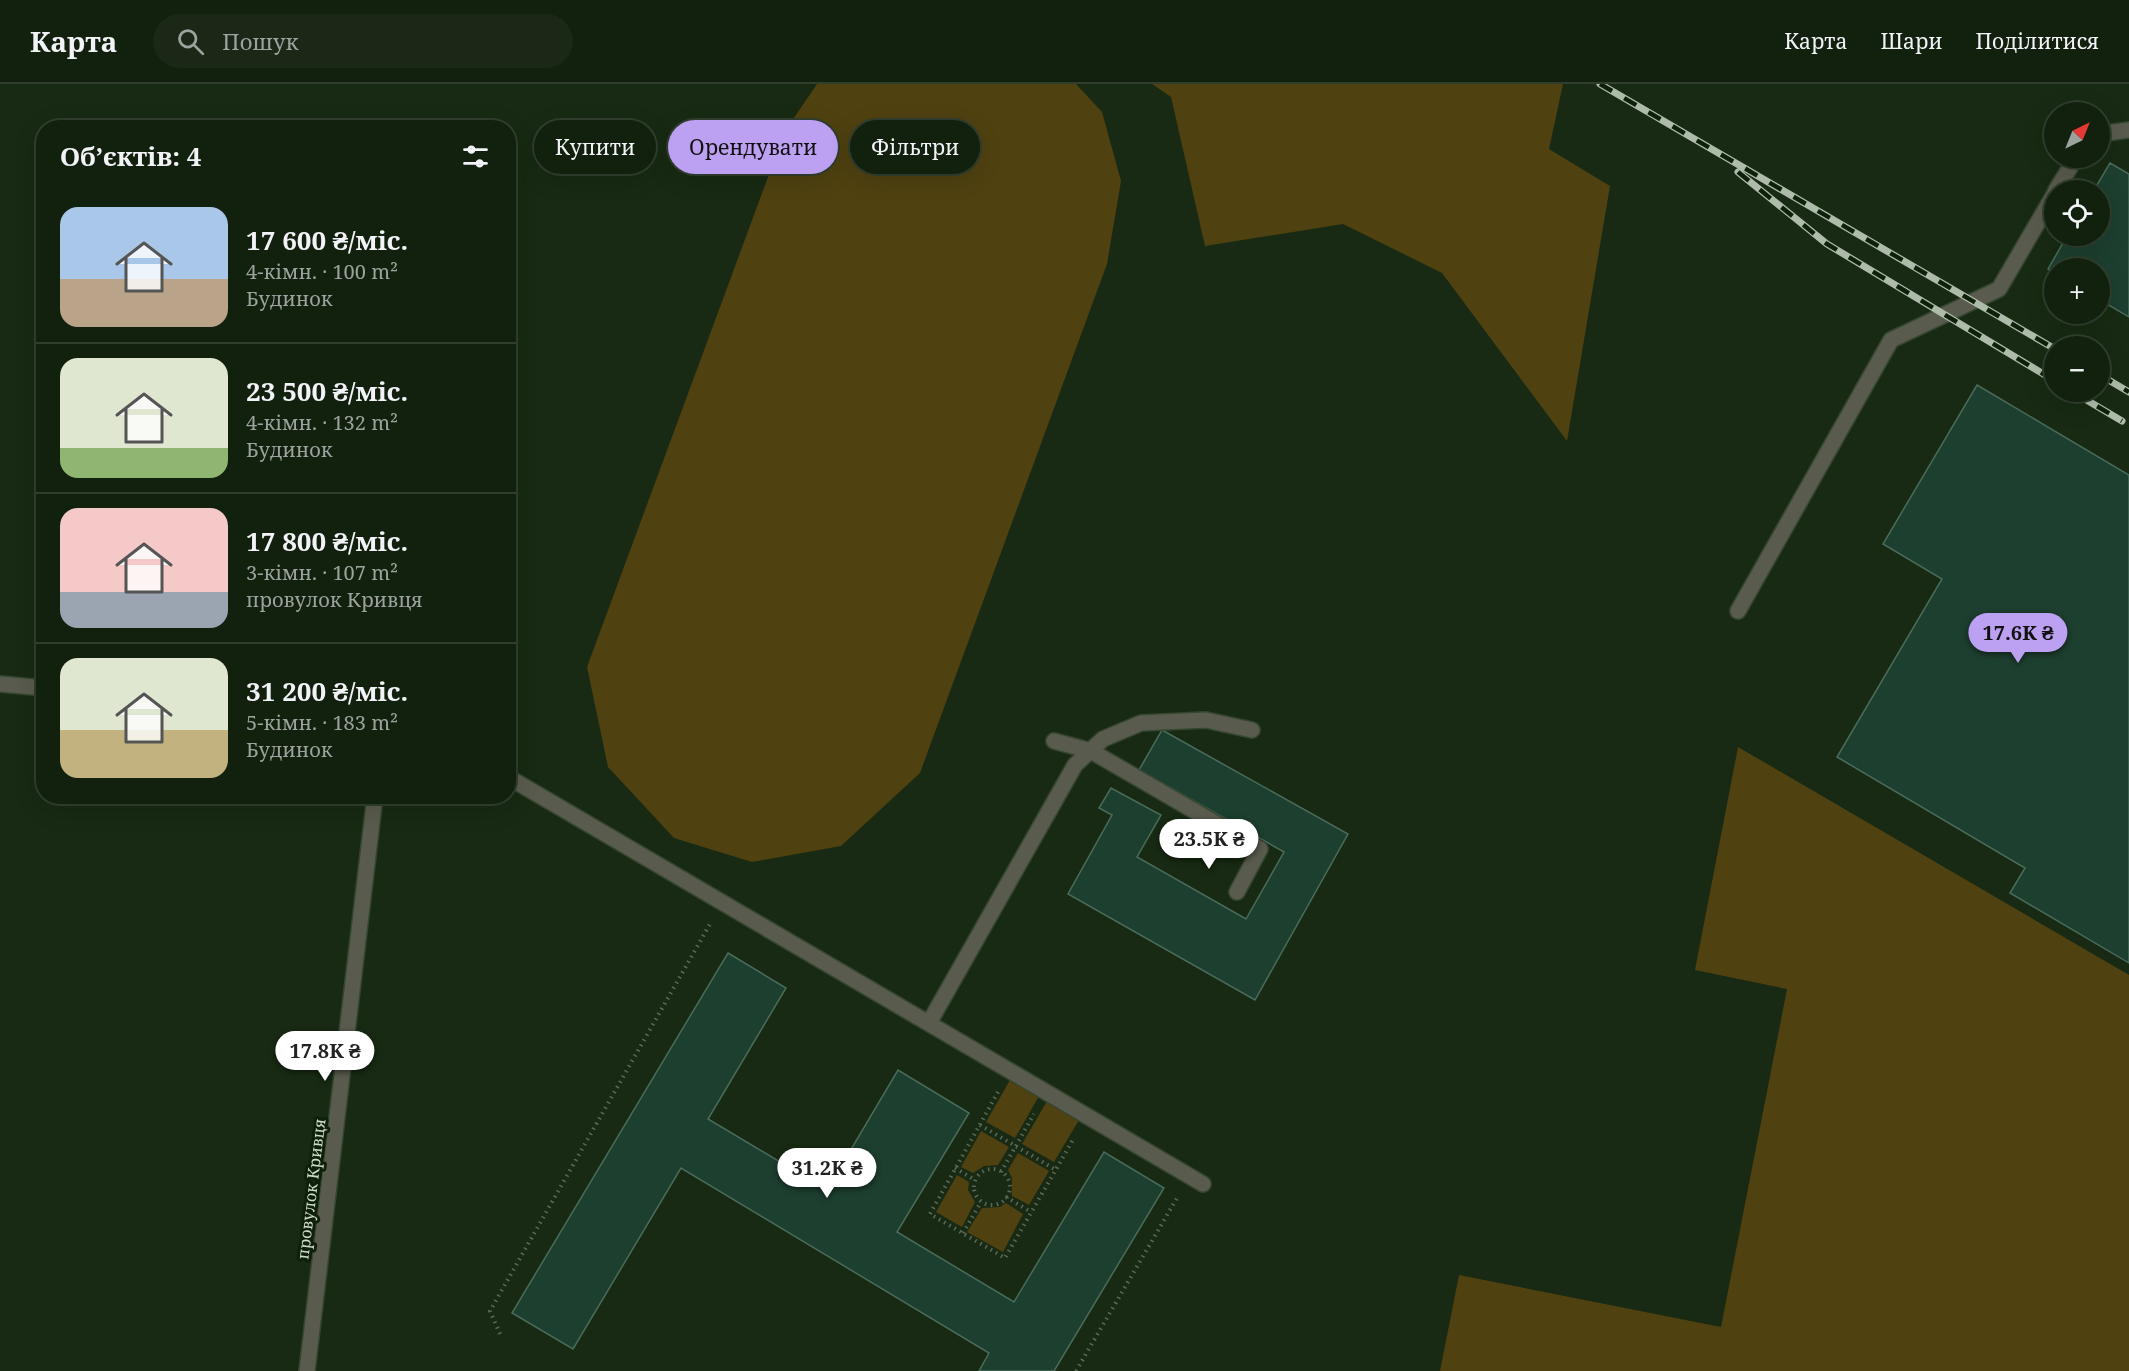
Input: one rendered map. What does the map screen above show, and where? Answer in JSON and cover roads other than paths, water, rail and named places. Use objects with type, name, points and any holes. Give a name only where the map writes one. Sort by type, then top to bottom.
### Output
[{"type":"street","points":[[2110,133],[2129,130]]},
{"type":"street","points":[[1738,611],[1891,340],[1999,289],[2044,212]]},
{"type":"street","points":[[0,684],[36,687]]},
{"type":"street","points":[[929,1023],[1075,765],[1103,740],[1141,723],[1206,720],[1252,730]]},
{"type":"street","points":[[1054,741],[1091,751],[1260,849],[1237,892]]},
{"type":"street","points":[[516,782],[1196,1180]]},
{"type":"street","name":"провулок Кривця","points":[[307,1371],[374,804]]},
{"type":"railway","points":[[1600,84],[2044,343]]},
{"type":"railway","points":[[1738,172],[1827,244],[2044,374]]},
{"type":"railway","points":[[2110,381],[2129,392]]},
{"type":"railway","points":[[2090,402],[2122,421]]}]
